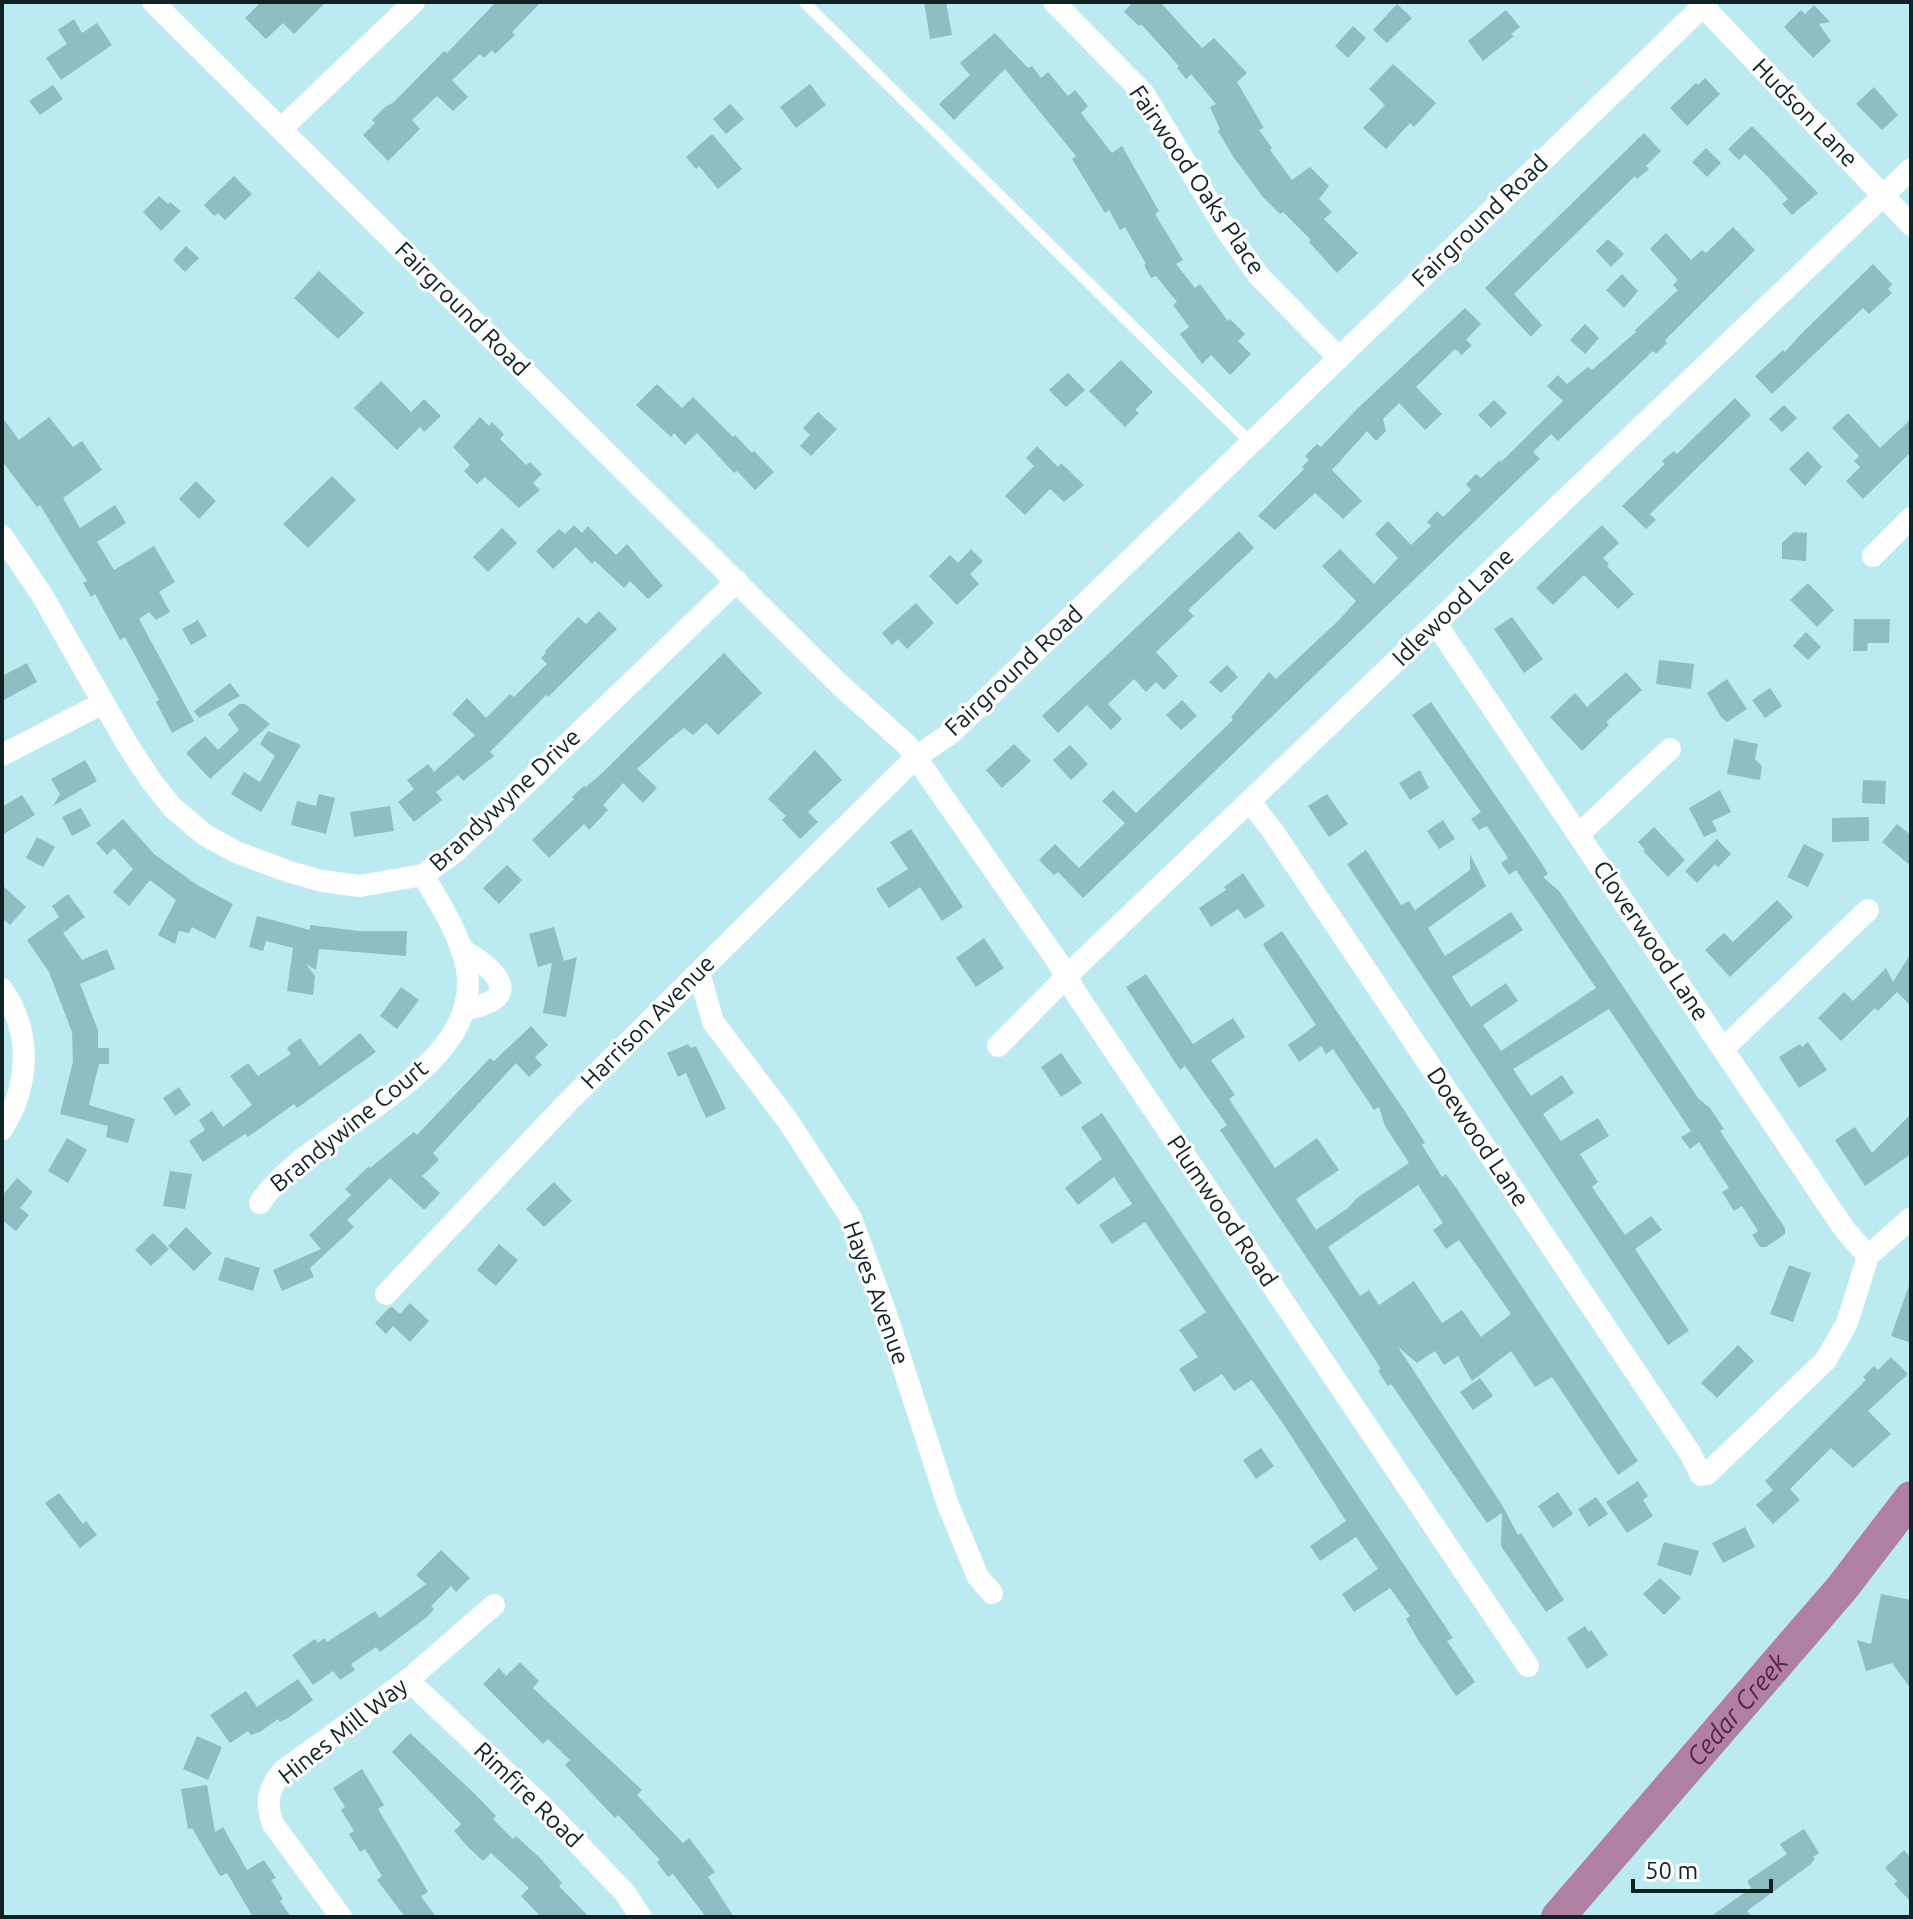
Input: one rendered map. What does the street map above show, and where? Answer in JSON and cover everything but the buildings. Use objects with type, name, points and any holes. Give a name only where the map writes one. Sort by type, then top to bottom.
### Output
[{"type":"street","name":"Fairground Road","points":[[153,2],[916,757],[951,733],[1703,4]]},
{"type":"street","points":[[281,129],[414,2]]},
{"type":"street","name":"Fairwood Oaks Place","points":[[1054,2],[1144,94],[1227,231],[1259,276],[1339,358]]},
{"type":"street","name":"Hudson Lane","points":[[1703,4],[1911,225]]},
{"type":"street","name":"Idlewood Lane","points":[[998,1046],[1911,169]]},
{"type":"street","points":[[1873,556],[1911,518]]},
{"type":"street","name":"Brandywyne Drive","points":[[2,536],[42,595],[152,782],[172,807],[205,835],[236,852],[322,881],[360,886],[423,875],[455,852],[737,581]]},
{"type":"street","name":"Cloverwood Lane","points":[[1436,624],[1845,1230],[1868,1256]]},
{"type":"street","points":[[2,755],[103,703]]},
{"type":"street","points":[[1579,834],[1670,749]]},
{"type":"street","name":"Harrison Avenue","points":[[386,1294],[568,1102],[916,757]]},
{"type":"street","name":"Plumwood Road","points":[[916,757],[1528,1666]]},
{"type":"street","name":"Doewood Lane","points":[[1250,802],[1281,843],[1681,1440],[1701,1475],[1707,1474],[1826,1360],[1847,1323],[1868,1256]]},
{"type":"street","name":"Brandywine Court","points":[[260,1203],[278,1179],[298,1162],[417,1074],[453,1033],[465,1009],[468,984],[466,964],[423,875]]},
{"type":"street","points":[[1723,1049],[1868,910]]},
{"type":"street","name":"Brandywine Court","points":[[461,949],[494,972],[501,987],[498,996],[489,1005],[465,1009]]},
{"type":"street","name":"Hayes Avenue","points":[[699,972],[713,1022],[788,1121],[851,1218],[885,1311],[948,1505],[978,1577],[992,1593]]},
{"type":"street","points":[[2,989],[18,1017],[24,1052],[20,1090],[2,1129]]},
{"type":"street","points":[[1868,1256],[1911,1218]]},
{"type":"street","name":"Hines Mill Way","points":[[341,1917],[273,1824],[268,1810],[274,1781],[283,1771],[408,1680],[494,1605]]},
{"type":"street","name":"Rimfire Road","points":[[408,1680],[544,1808],[625,1893],[641,1917]]},
{"type":"lane","points":[[804,2],[1251,443]]},
{"type":"waterway","name":"Cedar Creek","points":[[1558,1917],[1842,1588],[1911,1498]]}]
